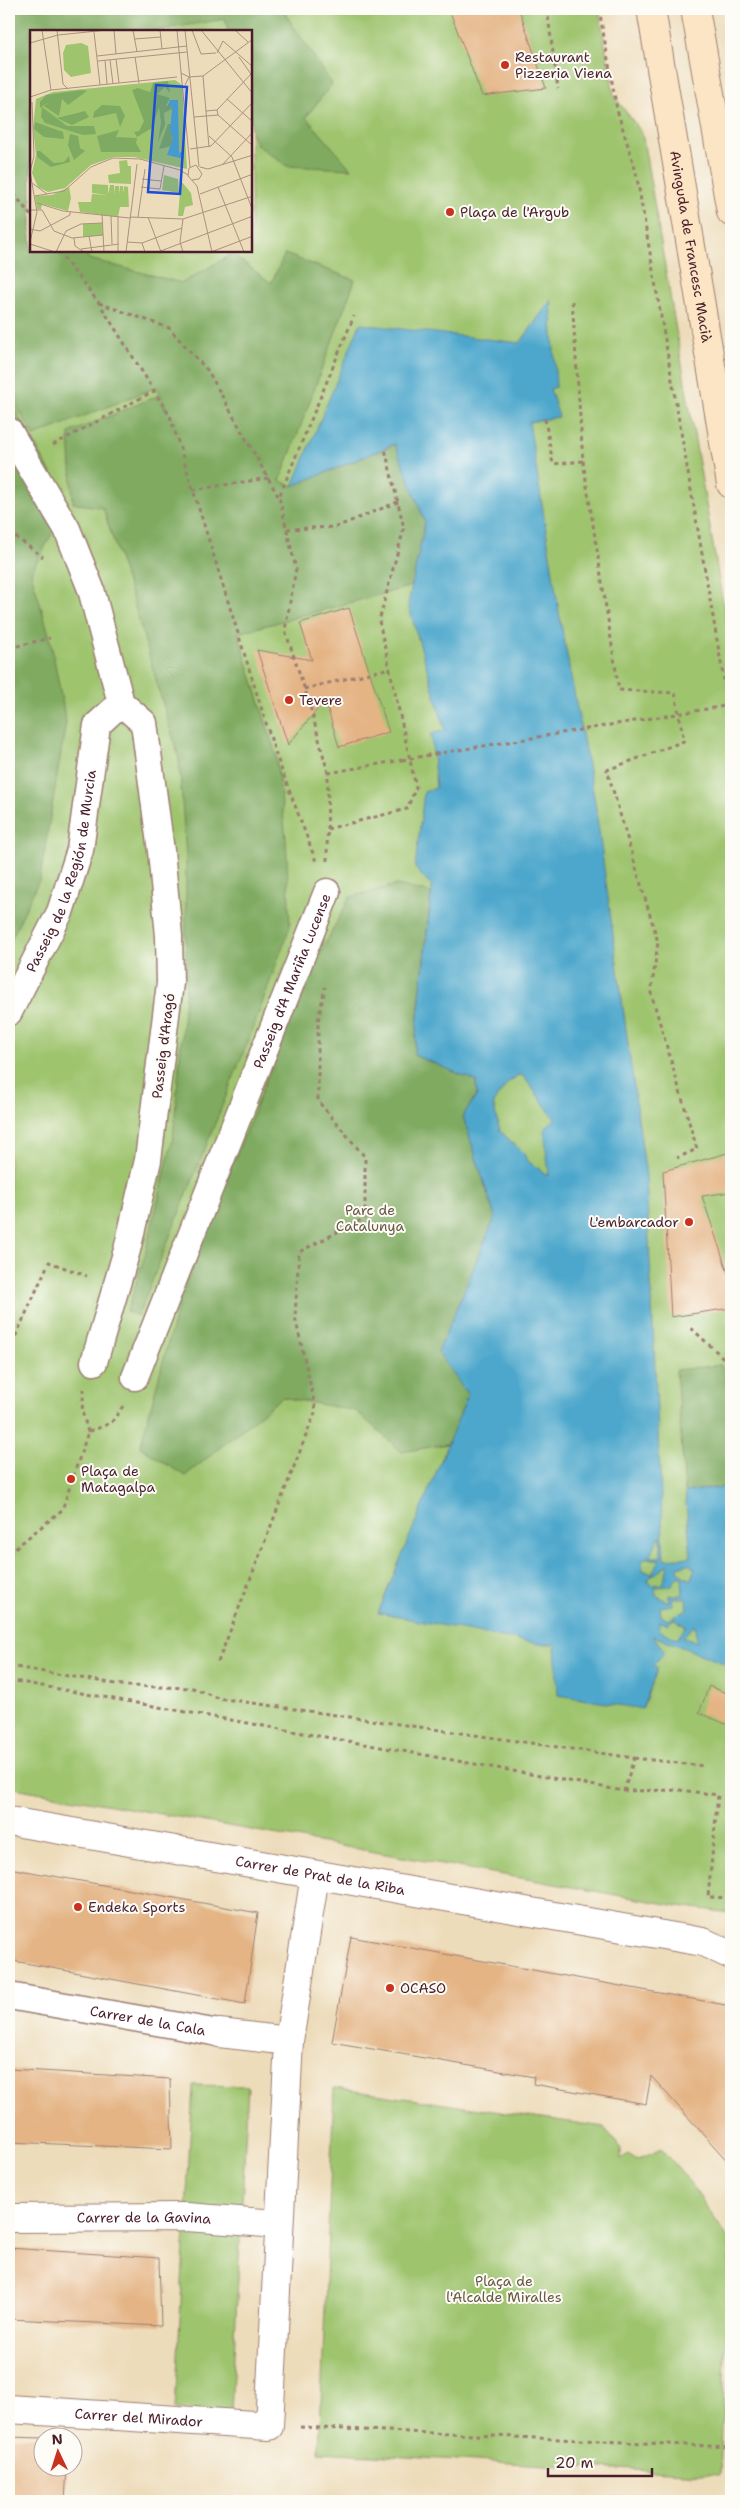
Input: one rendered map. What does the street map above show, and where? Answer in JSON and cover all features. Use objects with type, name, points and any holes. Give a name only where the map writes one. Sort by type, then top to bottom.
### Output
[{"type":"main road","name":"Avinguda de Francesc Macià","points":[[651,9],[731,484]]},
{"type":"main road","points":[[694,9],[731,212]]},
{"type":"street","points":[[9,430],[67,529],[91,589],[121,703]]},
{"type":"street","name":"Passeig d'Aragó","points":[[94,1362],[116,1286],[148,1160],[170,983],[169,936],[161,851],[144,723],[121,703]]},
{"type":"street","name":"Passeig de la Región de Murcia","points":[[9,1012],[60,912],[80,850],[97,725],[121,703]]},
{"type":"street","name":"Passeig d'A Mariña Lucense","points":[[135,1377],[327,892]]},
{"type":"street","name":"Carrer de Prat de la Riba","points":[[9,1821],[703,1942]]},
{"type":"street","points":[[269,2426],[289,2041],[315,1875]]},
{"type":"street","points":[[703,1942],[731,1939]]},
{"type":"street","points":[[703,1942],[731,1954]]},
{"type":"street","name":"Carrer de la Cala","points":[[9,1996],[219,2033],[289,2041]]},
{"type":"street","name":"Carrer de la Gavina","points":[[9,2218],[187,2217],[278,2224]]},
{"type":"street","name":"Carrer del Mirador","points":[[9,2409],[269,2426]]},
{"type":"path","points":[[547,9],[558,89]]},
{"type":"path","points":[[599,9],[617,110],[636,172],[730,705],[731,721]]},
{"type":"path","points":[[9,187],[30,215]]},
{"type":"path","points":[[59,252],[98,303],[170,416],[276,755],[327,892]]},
{"type":"path","points":[[572,299],[584,461],[619,690],[675,693],[684,741],[607,770],[658,942],[651,993],[697,1149],[677,1158]]},
{"type":"path","name":"Passeig d'A Mariña Lucense","points":[[98,303],[169,328],[208,371],[279,497],[296,568],[285,630],[328,773],[327,892]]},
{"type":"path","points":[[279,497],[354,316]]},
{"type":"path","points":[[26,459],[154,391]]},
{"type":"path","points":[[545,419],[553,464],[584,461]]},
{"type":"path","points":[[327,829],[407,810],[416,787],[379,621],[404,528],[385,448]]},
{"type":"path","points":[[193,490],[268,478]]},
{"type":"path","points":[[287,529],[336,528],[398,502]]},
{"type":"path","points":[[9,532],[42,557]]},
{"type":"path","points":[[9,648],[50,638]]},
{"type":"path","points":[[304,689],[390,668]]},
{"type":"path","points":[[328,773],[730,705]]},
{"type":"path","points":[[218,1662],[316,1410],[295,1318],[299,1252],[364,1218],[365,1158],[318,1102],[318,1021],[326,985]]},
{"type":"path","points":[[9,1351],[49,1262],[116,1286]]},
{"type":"path","points":[[691,1328],[731,1365]]},
{"type":"path","points":[[9,1553],[62,1510],[88,1432],[82,1411],[82,1398],[94,1362]]},
{"type":"path","points":[[88,1432],[111,1423],[122,1410],[135,1377]]},
{"type":"path","points":[[9,1666],[128,1686],[193,1688],[218,1698],[634,1758],[704,1766]]},
{"type":"path","points":[[9,1680],[624,1791],[680,1790],[718,1795],[708,1897],[731,1898]]},
{"type":"path","points":[[624,1791],[634,1758]]},
{"type":"path","points":[[269,2426],[731,2447]]},
{"type":"green space","name":"Parc de Catalunya","points":[[9,9],[599,9],[614,96],[642,133],[731,649],[731,1913],[678,1906],[9,1787]]},
{"type":"green space","points":[[9,9],[282,9],[332,84],[306,117],[351,169],[287,166],[257,145],[252,134],[252,30],[228,30],[225,19],[159,30],[30,30],[30,252],[84,252],[89,259],[182,283],[232,254],[271,283],[285,254],[355,280],[280,481],[293,486],[396,444],[425,522],[412,586],[238,633],[276,755],[286,838],[290,926],[252,1031],[138,1316],[127,1312],[145,1255],[173,1138],[186,986],[186,856],[179,759],[135,607],[103,508],[73,503],[69,433],[157,396],[168,412],[157,387],[34,436],[9,392]]},
{"type":"green space","points":[[9,399],[68,503],[31,573],[50,638],[66,722],[40,878],[9,944]]},
{"type":"green space","points":[[397,885],[431,893],[414,1055],[476,1081],[477,1094],[463,1116],[495,1217],[439,1351],[468,1395],[448,1444],[402,1452],[356,1411],[282,1397],[185,1476],[140,1447],[181,1295],[303,986],[350,897]]},
{"type":"green space","points":[[721,1365],[731,1398],[731,1490],[730,1486],[685,1492],[676,1370]]},
{"type":"green space","points":[[193,2085],[248,2086],[231,2413],[175,2409]]},
{"type":"green space","name":"Plaça de l'Alcalde Miralles","points":[[334,2088],[604,2127],[621,2149],[621,2159],[628,2154],[637,2160],[661,2148],[686,2177],[730,2241],[720,2475],[319,2452]]},
{"type":"water","points":[[551,300],[556,387],[550,389],[559,417],[529,422],[561,624],[595,802],[646,1176],[664,1559],[691,1557],[685,1492],[730,1486],[731,1490],[731,1666],[653,1636],[665,1652],[653,1665],[658,1668],[642,1709],[558,1695],[555,1644],[538,1644],[378,1613],[468,1395],[438,1352],[495,1217],[463,1116],[477,1095],[476,1081],[414,1055],[432,887],[415,868],[424,792],[436,788],[431,734],[445,730],[408,604],[425,522],[395,444],[293,486],[360,324],[520,343]],"holes":[[[518,1075],[523,1076],[555,1119],[544,1129],[549,1176],[526,1160],[525,1154],[500,1131],[493,1103],[507,1084]],[[660,1536],[661,1536],[661,1557],[649,1557]],[[646,1558],[660,1560],[652,1574],[643,1570],[642,1561]],[[669,1564],[662,1584],[650,1585],[648,1579]],[[688,1564],[695,1569],[690,1580],[679,1573],[678,1567]],[[677,1577],[682,1577],[683,1595],[669,1595],[668,1602],[656,1595],[655,1587],[671,1586]],[[672,1598],[686,1598],[687,1609],[668,1620],[661,1616],[660,1607],[673,1605]],[[674,1619],[686,1626],[677,1639],[659,1630],[659,1621],[666,1624]],[[694,1626],[695,1626],[697,1642],[683,1636]]]},
{"type":"building","name":"Restaurant Pizzeria Viena","points":[[449,9],[519,9],[546,88],[482,96]]},
{"type":"building","points":[[349,608],[389,732],[339,747],[325,700],[288,745],[257,650],[312,660],[300,623]]},
{"type":"building","name":"L'embarcador","points":[[731,1152],[731,1192],[702,1196],[731,1282],[731,1308],[671,1317],[663,1171]]},
{"type":"building","points":[[709,1686],[731,1695],[731,1726],[699,1713]]},
{"type":"building","points":[[9,1868],[258,1913],[245,2004],[9,1960]]},
{"type":"building","points":[[351,1937],[731,2006],[731,2165],[651,2076],[646,2104],[533,2084],[534,2077],[332,2042]]},
{"type":"building","points":[[9,2069],[170,2079],[172,2149],[9,2142]]},
{"type":"building","points":[[9,2248],[159,2258],[161,2326],[9,2319]]},
{"type":"building","points":[[9,2437],[32,2438],[32,2478],[66,2478],[65,2501],[9,2501]]},
{"type":"place","name":"Restaurant Pizzeria Viena","points":[[505,65]]},
{"type":"place","name":"Plaça de l'Argub","points":[[450,212]]},
{"type":"place","name":"Tevere","points":[[289,700]]},
{"type":"place","name":"L'embarcador","points":[[689,1222]]},
{"type":"place","name":"Plaça de Matagalpa","points":[[71,1479]]},
{"type":"place","name":"Endeka Sports","points":[[78,1907]]},
{"type":"place","name":"OCASO","points":[[390,1988]]}]
